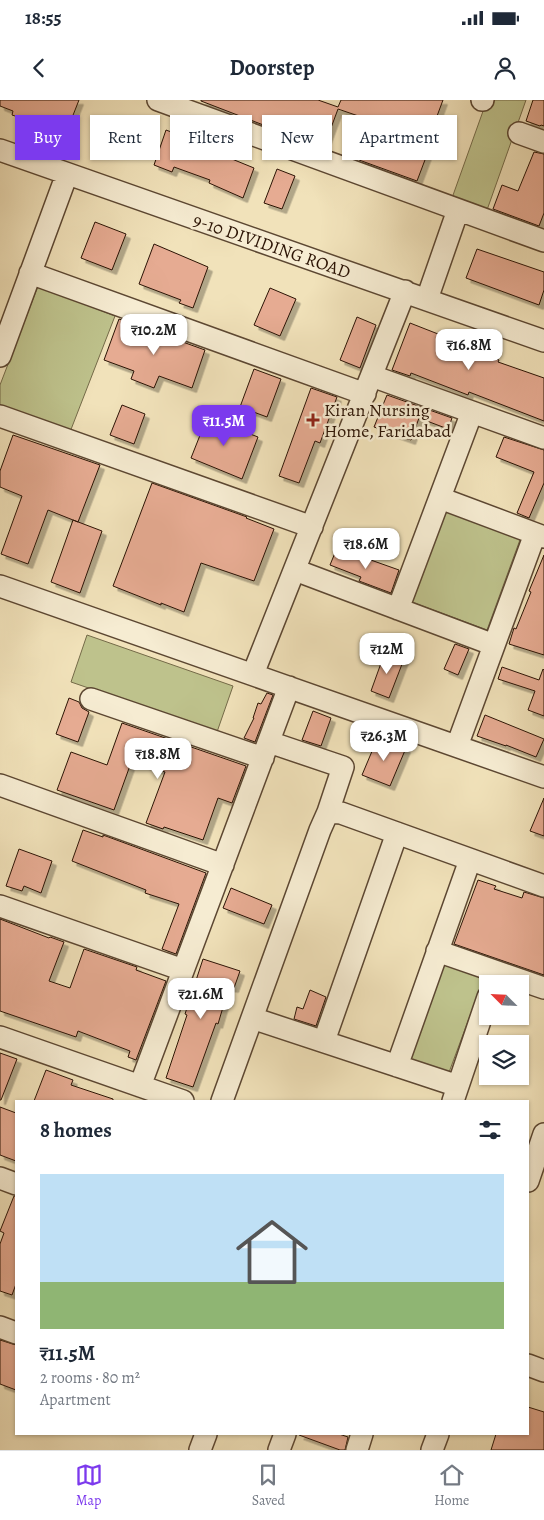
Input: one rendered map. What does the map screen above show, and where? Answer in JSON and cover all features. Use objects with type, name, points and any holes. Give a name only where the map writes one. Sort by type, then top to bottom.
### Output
[{"type":"street","points":[[158,100],[544,241]]},
{"type":"street","points":[[519,133],[544,142]]},
{"type":"street","name":"9-10 DIVIDING ROAD","points":[[0,150],[544,341]]},
{"type":"street","points":[[0,356],[67,174]]},
{"type":"street","points":[[427,299],[458,210]]},
{"type":"street","points":[[30,273],[369,385],[472,412],[544,438]]},
{"type":"street","points":[[253,674],[405,292]]},
{"type":"street","points":[[398,609],[472,412]]},
{"type":"street","points":[[0,416],[312,527]]},
{"type":"street","points":[[440,498],[539,535],[494,645],[457,746]]},
{"type":"street","points":[[295,570],[494,645]]},
{"type":"street","points":[[0,586],[544,777]]},
{"type":"street","points":[[145,1092],[183,970],[289,688]]},
{"type":"street","points":[[91,698],[266,750],[342,767],[328,812],[222,1100]]},
{"type":"street","points":[[0,785],[223,865]]},
{"type":"street","points":[[328,812],[341,813],[544,886]]},
{"type":"street","points":[[324,1041],[397,833]]},
{"type":"street","points":[[397,1066],[470,860]]},
{"type":"street","points":[[0,906],[183,970]]},
{"type":"street","points":[[438,951],[488,975]]},
{"type":"street","points":[[529,985],[544,988]]},
{"type":"street","points":[[252,1018],[397,1066],[455,1094],[479,1023]]},
{"type":"street","points":[[0,1037],[145,1092],[179,1100]]},
{"type":"street","points":[[529,1177],[544,1134]]},
{"type":"street","points":[[0,1178],[15,1184]]},
{"type":"street","points":[[0,1327],[15,1332]]},
{"type":"street","points":[[200,1450],[206,1435]]},
{"type":"street","points":[[279,1450],[285,1435]]},
{"type":"street","points":[[357,1450],[362,1435]]},
{"type":"street","points":[[432,1450],[438,1435]]},
{"type":"green space","points":[[487,100],[526,100],[487,210],[452,198]]},
{"type":"green space","points":[[38,286],[115,316],[70,432],[0,405],[0,385]]},
{"type":"green space","points":[[444,508],[521,537],[487,630],[409,601]]},
{"type":"green space","points":[[87,635],[233,686],[217,732],[71,682]]},
{"type":"green space","points":[[444,963],[479,976],[479,991],[448,1075],[408,1060]]},
{"type":"building","points":[[0,100],[79,100],[73,115],[15,116],[12,115],[13,111],[0,106]]},
{"type":"building","points":[[318,100],[338,107],[341,100],[443,100],[437,115],[356,115],[338,109],[332,125],[332,115],[262,115],[262,124],[252,121],[252,115],[237,115],[201,101]]},
{"type":"building","points":[[533,100],[544,100],[544,126],[526,121]]},
{"type":"building","points":[[166,130],[170,132],[170,160],[234,160],[254,168],[243,198],[209,183],[210,180],[174,167],[172,172],[154,165],[156,160],[160,160],[160,148]]},
{"type":"building","points":[[534,152],[544,154],[544,213],[539,226],[493,209],[502,185],[518,191]]},
{"type":"building","points":[[359,160],[425,160],[417,181]]},
{"type":"building","points":[[277,169],[295,176],[282,209],[264,203]]},
{"type":"building","points":[[95,222],[126,234],[112,270],[81,258]]},
{"type":"building","points":[[154,244],[208,267],[193,308],[179,303],[181,300],[139,284]]},
{"type":"building","points":[[477,249],[544,272],[544,290],[539,305],[466,278]]},
{"type":"building","points":[[270,288],[296,299],[280,336],[254,325]]},
{"type":"building","points":[[357,317],[376,325],[360,368],[340,360]]},
{"type":"building","points":[[119,319],[205,350],[192,388],[159,376],[154,388],[131,379],[134,371],[104,360]]},
{"type":"building","points":[[410,323],[484,352],[484,354],[499,360],[498,362],[544,378],[544,421],[469,392],[468,395],[411,373],[410,376],[392,370]]},
{"type":"building","points":[[254,369],[281,379],[267,417],[240,407]]},
{"type":"building","points":[[311,388],[337,397],[320,443],[315,441],[299,483],[279,476]]},
{"type":"building","points":[[387,395],[452,418],[448,429],[419,418],[411,440],[374,427]]},
{"type":"building","points":[[122,405],[145,414],[134,444],[110,435]]},
{"type":"building","points":[[208,415],[233,424],[232,427],[258,437],[242,479],[191,458]]},
{"type":"building","points":[[13,435],[100,465],[78,522],[48,510],[28,564],[1,554],[22,496],[0,487],[0,471]]},
{"type":"building","points":[[504,437],[544,450],[544,483],[529,518],[517,513],[534,472],[496,457]]},
{"type":"building","points":[[152,483],[247,517],[274,529],[254,581],[201,563],[184,612],[113,586]]},
{"type":"building","points":[[73,520],[102,531],[80,593],[51,582]]},
{"type":"building","points":[[337,548],[399,570],[391,593],[359,581],[361,577],[330,565]]},
{"type":"building","points":[[544,555],[544,655],[509,644]]},
{"type":"building","points":[[455,644],[469,649],[458,675],[444,669]]},
{"type":"building","points":[[385,652],[404,659],[389,698],[371,691]]},
{"type":"building","points":[[502,667],[539,680],[544,670],[544,716],[528,710],[535,691],[498,679]]},
{"type":"building","points":[[267,693],[273,695],[255,742],[244,738],[254,718],[258,703],[261,704]]},
{"type":"building","points":[[69,698],[79,702],[82,708],[89,712],[78,742],[56,734]]},
{"type":"building","points":[[313,711],[331,718],[321,746],[302,740]]},
{"type":"building","points":[[485,715],[544,739],[536,757],[477,736]]},
{"type":"building","points":[[122,723],[246,766],[232,803],[218,798],[203,840],[146,823],[165,772],[132,760],[114,810],[57,790],[71,752],[107,765]]},
{"type":"building","points":[[378,737],[406,748],[390,786],[362,775]]},
{"type":"building","points":[[544,798],[544,836],[530,831]]},
{"type":"building","points":[[83,830],[103,837],[103,835],[206,873],[176,954],[162,949],[179,904],[145,893],[146,890],[72,861]]},
{"type":"building","points":[[19,849],[52,861],[41,893],[24,886],[22,891],[6,886]]},
{"type":"building","points":[[478,880],[496,886],[494,889],[522,898],[524,892],[544,898],[544,975],[454,944]]},
{"type":"building","points":[[231,888],[272,905],[264,924],[223,908]]},
{"type":"building","points":[[0,919],[64,942],[49,981],[70,988],[84,949],[137,967],[136,970],[166,981],[136,1060],[128,1057],[130,1051],[78,1031],[76,1037],[0,1011]]},
{"type":"building","points":[[203,959],[240,971],[234,988],[229,987],[218,1024],[216,1023],[193,1087],[166,1078]]},
{"type":"building","points":[[310,990],[326,997],[316,1026],[294,1019],[297,1007],[303,1009]]},
{"type":"building","points":[[0,1053],[17,1059],[1,1100],[0,1100]]},
{"type":"building","points":[[46,1070],[73,1080],[71,1085],[113,1099],[113,1100],[34,1100]]},
{"type":"building","points":[[0,1107],[15,1113],[15,1161],[0,1155]]},
{"type":"building","points":[[15,1196],[15,1287],[12,1295],[0,1291],[0,1244],[4,1233],[0,1231]]},
{"type":"building","points":[[0,1340],[15,1345],[15,1390],[0,1384]]},
{"type":"building","points":[[529,1407],[544,1412],[544,1450],[491,1450],[496,1435],[529,1435]]},
{"type":"building","points":[[299,1435],[342,1435],[348,1437],[345,1450],[340,1450]]},
{"type":"place","name":"Kiran Nursing Home, Faridabad","points":[[313,420]]}]
